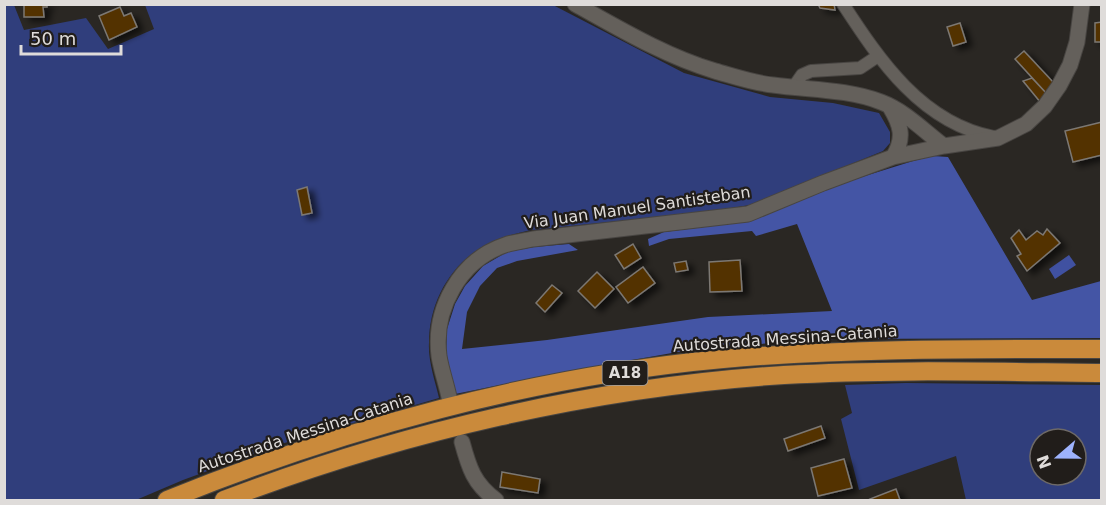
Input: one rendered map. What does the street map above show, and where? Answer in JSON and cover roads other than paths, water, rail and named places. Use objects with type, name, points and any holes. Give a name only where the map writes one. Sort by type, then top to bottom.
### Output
[{"type":"highway","name":"Autostrada Messina-Catania","points":[[166,501],[278,458],[374,427],[472,402],[605,375],[720,359],[842,351],[902,348],[1101,349]]},
{"type":"highway","name":"A18","points":[[224,501],[343,460],[432,433],[514,414],[609,396],[722,381],[833,373],[1101,373]]},
{"type":"street","points":[[575,4],[681,59],[769,85],[856,95],[881,102],[905,115],[944,146]]},
{"type":"street","points":[[843,4],[888,70],[910,93],[935,111],[968,129],[998,138]]},
{"type":"street","name":"Via Juan Manuel Santisteban","points":[[449,397],[439,355],[439,326],[446,301],[459,279],[479,258],[505,245],[532,239],[748,214],[893,157],[998,138],[1026,124],[1045,106],[1059,86],[1070,65],[1077,42],[1082,4]]},
{"type":"street","points":[[792,88],[802,75],[811,70],[860,68],[878,56]]},
{"type":"street","points":[[890,106],[898,121],[902,137],[900,147],[893,157]]},
{"type":"street","points":[[968,129],[977,142]]},
{"type":"street","points":[[462,442],[471,472],[483,491],[496,501]]}]
